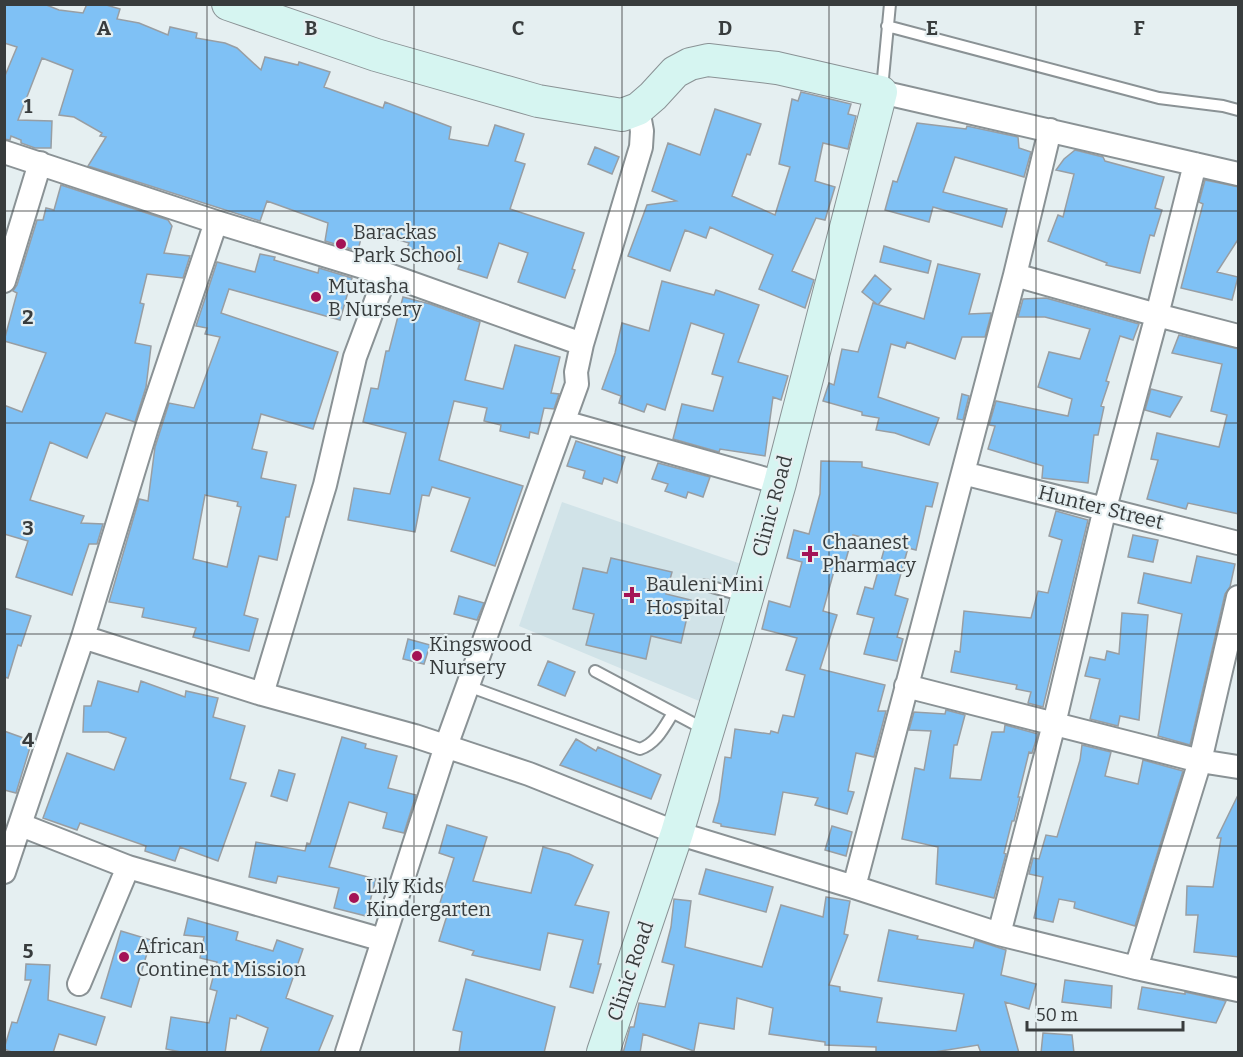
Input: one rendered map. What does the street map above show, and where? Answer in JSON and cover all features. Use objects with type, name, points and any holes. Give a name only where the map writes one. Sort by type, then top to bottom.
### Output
[{"type":"street","points":[[228,4],[376,55],[538,101],[622,115],[638,109],[675,72],[690,64],[708,60],[777,68],[1239,174]]},
{"type":"street","name":"Clinic Road","points":[[603,1053],[676,833],[780,483],[881,92]]},
{"type":"street","points":[[346,1053],[446,746],[577,384],[576,372],[582,344],[641,147],[642,131],[638,109]]},
{"type":"street","points":[[854,887],[1015,275],[1050,130]]},
{"type":"street","points":[[4,152],[216,222],[386,274],[582,344]]},
{"type":"street","points":[[4,281],[40,163]]},
{"type":"street","points":[[999,934],[1054,724],[1105,508],[1195,164]]},
{"type":"street","points":[[4,872],[83,637],[147,427],[216,222]]},
{"type":"street","points":[[262,694],[325,484],[356,357],[386,274]]},
{"type":"street","points":[[1015,275],[1239,336]]},
{"type":"street","points":[[564,422],[780,483]]},
{"type":"street","name":"Hunter Street","points":[[963,473],[1239,543]]},
{"type":"street","points":[[1136,968],[1200,761],[1239,597]]},
{"type":"street","points":[[83,637],[262,694],[446,746],[529,774],[676,833],[999,934],[1136,968],[1239,990]]},
{"type":"street","points":[[906,686],[1200,761],[1239,767]]},
{"type":"street","points":[[21,825],[128,867],[383,940]]},
{"type":"street","points":[[79,984],[128,867]]},
{"type":"lane","points":[[881,92],[890,4]]},
{"type":"lane","points":[[887,26],[1159,98],[1239,110]]},
{"type":"lane","points":[[705,585],[747,596]]},
{"type":"lane","points":[[595,671],[707,731]]},
{"type":"lane","points":[[468,686],[640,749],[650,746],[673,713]]},
{"type":"shaded area","name":"Bauleni Mini Hospital","points":[[562,502],[744,565],[699,701],[519,626]]},
{"type":"building","points":[[4,4],[44,4],[59,10],[83,13],[87,4],[103,4],[120,9],[117,19],[139,23],[168,35],[170,27],[197,33],[196,38],[225,43],[237,48],[261,70],[265,57],[298,65],[299,62],[330,72],[324,87],[383,108],[385,102],[451,127],[449,139],[488,146],[495,125],[524,134],[515,161],[525,164],[510,209],[584,233],[565,298],[518,282],[528,253],[499,243],[487,278],[458,269],[460,263],[407,248],[409,243],[363,229],[358,251],[325,241],[328,223],[267,201],[260,221],[88,166],[106,137],[100,136],[102,133],[74,117],[59,115],[73,70],[42,58],[18,120],[52,121],[51,148],[35,148],[11,136],[10,140],[4,139],[4,78],[17,47],[4,43]]},
{"type":"building","points":[[801,92],[851,104],[848,114],[856,116],[848,149],[823,143],[815,181],[835,187],[825,220],[816,218],[792,271],[814,280],[805,308],[759,289],[773,255],[710,227],[706,238],[685,230],[670,271],[628,256],[647,205],[676,201],[652,191],[668,143],[700,155],[715,109],[761,124],[732,196],[775,215],[790,167],[779,164],[792,99],[798,101]]},
{"type":"building","points":[[917,123],[966,129],[967,126],[1018,137],[1019,148],[1031,152],[1024,177],[955,157],[943,192],[1007,209],[1002,227],[933,207],[929,222],[885,210],[893,181],[897,182]]},
{"type":"building","points":[[595,147],[619,157],[612,174],[588,164]]},
{"type":"building","points":[[1075,150],[1103,157],[1105,161],[1164,177],[1155,208],[1162,210],[1154,236],[1150,235],[1140,273],[1106,265],[1107,263],[1048,241],[1058,215],[1063,217],[1074,174],[1056,170]]},
{"type":"building","points":[[1205,180],[1239,187],[1239,238],[1217,272],[1238,277],[1232,300],[1181,288],[1203,204],[1199,202]]},
{"type":"building","points":[[61,185],[168,220],[172,226],[164,253],[190,256],[183,278],[147,274],[140,303],[144,304],[135,343],[151,346],[146,387],[135,422],[106,413],[87,458],[50,442],[30,500],[84,516],[81,523],[103,524],[97,544],[89,544],[72,595],[16,577],[28,541],[4,534],[4,405],[22,412],[46,353],[4,341],[17,293],[13,291],[17,285],[37,220],[43,220],[46,208],[54,210]]},
{"type":"building","points":[[884,246],[931,261],[928,273],[880,262]]},
{"type":"building","points":[[260,254],[275,257],[274,260],[318,273],[319,268],[352,278],[340,320],[229,289],[221,313],[338,352],[313,429],[261,414],[252,449],[267,452],[261,478],[296,485],[289,517],[286,517],[277,560],[259,556],[244,615],[258,619],[249,651],[193,637],[196,628],[142,617],[144,608],[109,602],[139,499],[148,501],[155,447],[169,403],[194,408],[220,337],[205,334],[207,328],[196,326],[217,262],[255,272]],"holes":[[[205,495],[238,502],[237,506],[241,507],[227,567],[193,559]]]},
{"type":"building","points":[[938,264],[980,274],[969,314],[991,313],[991,315],[985,337],[962,337],[955,359],[907,342],[905,348],[891,344],[878,397],[939,418],[929,445],[895,433],[876,430],[879,418],[862,415],[862,412],[823,401],[829,383],[834,385],[842,349],[858,352],[873,303],[924,319]]},
{"type":"building","points":[[875,275],[891,289],[878,305],[862,292]]},
{"type":"building","points":[[662,281],[714,295],[716,290],[759,305],[738,362],[788,376],[781,400],[773,397],[765,456],[720,449],[719,452],[673,439],[682,404],[713,411],[723,377],[712,374],[724,334],[691,323],[665,410],[647,404],[644,412],[619,403],[621,396],[602,389],[615,353],[622,323],[649,331]]},
{"type":"building","points":[[403,297],[480,322],[465,380],[503,389],[515,345],[560,357],[551,393],[559,394],[554,409],[544,408],[538,434],[530,432],[529,438],[500,431],[501,425],[484,421],[487,408],[454,401],[439,460],[523,486],[495,566],[451,551],[470,498],[432,487],[429,496],[422,495],[415,532],[348,520],[354,488],[390,494],[406,433],[363,422],[371,388],[378,389],[386,351],[389,351]]},
{"type":"building","points":[[1046,298],[1139,324],[1133,340],[1120,336],[1106,381],[1109,382],[1101,406],[1104,407],[1098,435],[1094,435],[1088,483],[1042,478],[1043,466],[988,449],[995,426],[989,425],[996,401],[1068,416],[1072,399],[1038,387],[1049,352],[1080,359],[1090,329],[1045,317],[1018,317],[1023,299]]},
{"type":"building","points":[[1179,335],[1239,349],[1239,514],[1188,503],[1186,509],[1147,499],[1158,460],[1151,459],[1157,433],[1219,447],[1227,415],[1211,411],[1222,364],[1172,353]]},
{"type":"building","points":[[1151,389],[1182,397],[1170,417],[1145,410]]},
{"type":"building","points":[[962,394],[969,396],[963,420],[957,419]]},
{"type":"building","points":[[576,441],[625,457],[617,483],[604,478],[602,484],[583,478],[585,471],[567,466]]},
{"type":"building","points":[[821,461],[862,462],[862,467],[938,483],[932,507],[926,506],[916,550],[908,548],[895,595],[908,599],[897,637],[903,639],[897,661],[864,654],[874,618],[857,614],[865,587],[873,589],[886,543],[853,535],[842,573],[834,571],[823,611],[837,615],[820,669],[885,685],[878,711],[886,711],[874,757],[856,753],[848,791],[854,792],[847,814],[815,805],[818,798],[783,792],[775,835],[721,826],[713,822],[719,801],[725,757],[731,758],[735,729],[778,733],[783,715],[794,717],[805,675],[786,670],[797,638],[762,629],[769,601],[790,607],[802,562],[787,558],[794,530],[809,534],[820,494]]},
{"type":"building","points":[[658,463],[710,477],[703,497],[688,492],[686,498],[665,491],[668,484],[652,479]]},
{"type":"building","points":[[1056,511],[1088,520],[1043,707],[1028,703],[1031,692],[1016,689],[1017,685],[951,672],[955,651],[960,652],[964,611],[1031,618],[1038,591],[1048,593],[1062,540],[1049,536]]},
{"type":"building","points":[[1133,535],[1158,540],[1153,562],[1128,557]]},
{"type":"building","points":[[1197,556],[1235,564],[1230,587],[1225,594],[1190,745],[1158,736],[1182,614],[1138,603],[1144,573],[1191,583]]},
{"type":"building","points":[[611,558],[672,572],[666,594],[691,600],[681,643],[651,636],[646,659],[586,645],[594,614],[573,609],[583,568],[607,573]]},
{"type":"building","points":[[459,596],[484,603],[477,620],[454,614]]},
{"type":"building","points":[[4,608],[31,616],[21,646],[18,645],[8,678],[4,677]]},
{"type":"building","points":[[1122,613],[1148,615],[1139,720],[1120,716],[1118,726],[1090,719],[1100,679],[1085,676],[1090,657],[1105,660],[1107,651],[1119,654]]},
{"type":"building","points":[[408,639],[430,645],[424,664],[403,659]]},
{"type":"building","points":[[548,661],[575,672],[565,696],[538,685]]},
{"type":"building","points":[[98,681],[138,692],[141,681],[185,697],[186,691],[218,698],[213,717],[245,726],[230,779],[246,783],[218,861],[180,847],[175,861],[145,851],[146,846],[80,823],[77,830],[43,818],[67,753],[114,770],[126,738],[108,732],[83,732],[84,706],[91,706]]},
{"type":"building","points":[[946,710],[965,715],[957,745],[954,745],[950,778],[981,780],[992,732],[1004,732],[1005,725],[1038,734],[1032,753],[1029,752],[994,898],[936,884],[938,847],[902,839],[915,768],[924,770],[931,731],[909,730],[914,712],[945,714]]},
{"type":"building","points":[[4,731],[32,741],[16,793],[4,790]]},
{"type":"building","points":[[342,737],[366,744],[365,748],[397,756],[388,788],[416,795],[404,833],[383,828],[387,813],[349,802],[329,867],[376,879],[366,916],[334,908],[339,888],[278,876],[276,883],[249,877],[256,842],[305,851],[307,843],[310,844]]},
{"type":"building","points":[[576,739],[596,751],[598,747],[661,775],[651,799],[560,765]]},
{"type":"building","points":[[1082,745],[1111,752],[1105,776],[1138,784],[1143,760],[1183,771],[1135,926],[1074,908],[1075,902],[1059,899],[1053,922],[1034,918],[1043,877],[1029,874],[1033,858],[1039,859],[1046,835],[1057,837],[1080,760]]},
{"type":"building","points":[[279,770],[295,774],[287,801],[271,796]]},
{"type":"building","points":[[1239,793],[1239,957],[1194,952],[1198,915],[1186,915],[1187,886],[1213,887],[1221,838],[1217,838]]},
{"type":"building","points":[[447,825],[487,837],[473,881],[531,893],[543,847],[569,854],[593,865],[575,905],[609,912],[598,964],[601,964],[593,993],[570,987],[583,940],[548,933],[540,970],[472,955],[474,951],[439,941],[449,909],[439,906],[454,858],[439,853]]},
{"type":"building","points":[[832,826],[852,832],[846,856],[825,850]]},
{"type":"building","points":[[706,869],[773,887],[766,912],[699,894]]},
{"type":"building","points":[[826,897],[850,901],[844,934],[848,935],[829,985],[840,987],[840,991],[882,998],[877,1022],[956,1031],[964,994],[878,981],[889,930],[918,936],[917,939],[973,948],[975,940],[1006,950],[1001,975],[1036,984],[1029,1009],[1005,1002],[1019,1053],[981,1053],[978,1045],[928,1053],[876,1053],[876,1047],[825,1045],[825,1042],[769,1034],[773,1008],[737,998],[734,1029],[699,1023],[694,1051],[643,1034],[640,1053],[623,1053],[630,1027],[634,1027],[639,1003],[665,1007],[674,965],[662,962],[671,927],[674,899],[691,901],[685,947],[762,967],[781,905],[823,917]]},
{"type":"building","points":[[188,918],[238,932],[236,940],[273,951],[277,940],[303,949],[286,998],[333,1016],[318,1053],[260,1053],[268,1028],[237,1015],[236,1019],[230,1018],[225,1053],[186,1053],[166,1049],[171,1017],[209,1023],[217,991],[210,989],[217,962],[200,958],[204,937],[184,935]]},
{"type":"building","points":[[121,931],[151,940],[131,1007],[101,998]]},
{"type":"building","points":[[26,964],[50,965],[48,1000],[105,1017],[96,1045],[59,1034],[53,1053],[14,1053],[4,1049],[12,1022],[17,1023],[31,980],[25,980]]},
{"type":"building","points":[[466,979],[555,1007],[544,1053],[459,1053],[462,1032],[453,1030]]},
{"type":"building","points":[[1065,980],[1112,986],[1111,1008],[1062,1002]]},
{"type":"building","points":[[1142,987],[1185,994],[1185,992],[1226,1001],[1216,1023],[1138,1009]]},
{"type":"building","points":[[1043,1033],[1072,1035],[1074,1053],[1041,1053]]},
{"type":"place","name":"Barackas Park School","points":[[341,244]]},
{"type":"place","name":"Mutasha B Nursery","points":[[316,297]]},
{"type":"place","name":"Chaanest Pharmacy","points":[[810,554]]},
{"type":"place","name":"Bauleni Mini Hospital","points":[[632,595]]},
{"type":"place","name":"Kingswood Nursery","points":[[417,656]]},
{"type":"place","name":"Lily Kids Kindergarten","points":[[354,898]]},
{"type":"place","name":"African Continent Mission","points":[[124,957]]}]
